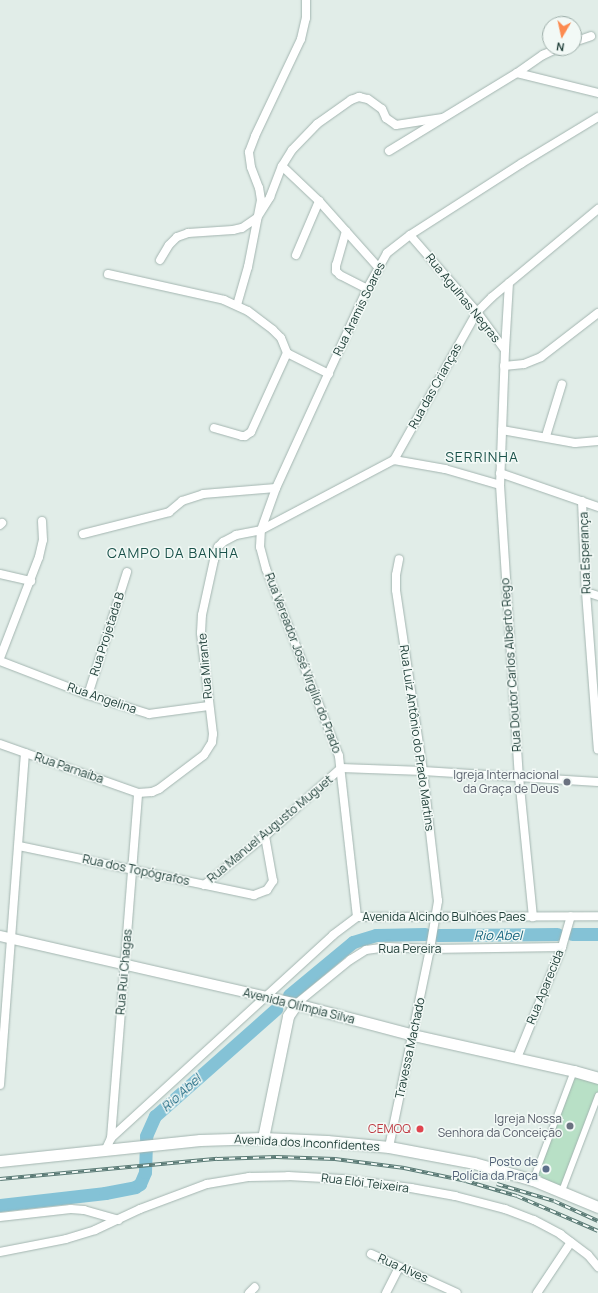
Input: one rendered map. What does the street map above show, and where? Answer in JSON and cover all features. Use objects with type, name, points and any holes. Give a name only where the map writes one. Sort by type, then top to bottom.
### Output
[{"type":"main road","name":"Avenida Olímpia Silva","points":[[293,1003],[413,1035],[574,1071],[598,1078]]},
{"type":"main road","name":"Rua Pereira","points":[[264,1138],[288,1018],[293,1003]]},
{"type":"main road","name":"Avenida dos Inconfidentes","points":[[0,1161],[200,1140],[264,1138],[327,1141],[389,1147],[474,1163],[532,1180],[598,1207]]},
{"type":"street","points":[[237,305],[248,268],[260,193],[249,160],[249,152],[255,136],[301,39],[306,18],[306,0]]},
{"type":"street","points":[[582,39],[591,36]]},
{"type":"street","points":[[389,151],[517,73],[542,56]]},
{"type":"street","points":[[517,73],[598,93]]},
{"type":"street","points":[[160,260],[169,245],[177,237],[188,233],[233,230],[250,224],[257,218],[270,197],[282,166],[292,150],[317,124],[331,113],[356,98],[368,99],[382,108],[386,118],[396,125],[442,118]]},
{"type":"street","name":"Rua Aramis Soares","points":[[261,530],[276,488],[367,289],[387,253],[410,235],[522,163],[598,117]]},
{"type":"street","points":[[282,166],[319,201],[378,267]]},
{"type":"street","points":[[296,255],[319,201]]},
{"type":"street","points":[[505,350],[509,283],[598,209]]},
{"type":"street","points":[[346,231],[336,265],[336,271],[340,275],[367,289]]},
{"type":"street","name":"Rua Agulhas Negras","points":[[410,235],[477,312],[505,350],[500,485]]},
{"type":"street","points":[[108,274],[224,300],[237,305],[273,330],[284,343],[287,353],[251,432],[245,436],[242,436],[214,428]]},
{"type":"street","name":"Rua das Crianças","points":[[394,460],[477,312],[509,283]]},
{"type":"street","points":[[504,366],[524,364],[541,357],[598,313]]},
{"type":"street","points":[[287,353],[329,374]]},
{"type":"street","points":[[546,436],[562,384]]},
{"type":"street","points":[[502,430],[546,436],[575,443],[598,442]]},
{"type":"street","points":[[394,460],[445,469],[500,485]]},
{"type":"street","name":"Rua Mirante","points":[[138,793],[152,792],[159,789],[204,755],[210,748],[213,734],[208,706],[201,633],[202,615],[216,553],[220,544],[228,538],[261,530],[394,460]]},
{"type":"street","points":[[500,473],[598,506]]},
{"type":"street","name":"Rua Doutor Carlos Alberto Rego","points":[[500,485],[519,776],[533,916]]},
{"type":"street","points":[[83,534],[169,512],[182,501],[203,494],[276,488]]},
{"type":"street","name":"Rua Esperança","points":[[582,501],[586,592],[595,681],[598,750]]},
{"type":"street","points":[[0,660],[31,581],[42,548],[42,521]]},
{"type":"street","name":"Rua Vereador José Virgílio do Prado","points":[[261,530],[260,547],[266,569],[336,746],[341,768],[357,917]]},
{"type":"street","name":"Rua Luiz Antônio do Prado Martins","points":[[400,559],[396,575],[396,590],[423,771],[438,901],[433,926]]},
{"type":"street","name":"Rua Projetada B","points":[[88,695],[127,572]]},
{"type":"street","points":[[0,574],[31,581]]},
{"type":"street","points":[[586,592],[598,596]]},
{"type":"street","name":"Rua Angelina","points":[[0,660],[88,695],[149,714],[208,706]]},
{"type":"street","name":"Rua Parnaíba","points":[[0,744],[138,793]]},
{"type":"street","points":[[0,1085],[19,846],[24,753]]},
{"type":"street","name":"Rua Manuel Augusto Muguet","points":[[204,885],[265,836],[341,768],[519,776],[598,782]]},
{"type":"street","name":"Rua Rui Chagas","points":[[105,1151],[110,1138],[138,793]]},
{"type":"street","name":"Rua dos Topógrafos","points":[[19,846],[254,895],[267,890],[273,881],[265,836]]},
{"type":"street","name":"Avenida Alcindo Bulhões Paes","points":[[110,1138],[270,998],[332,935],[357,917],[533,916],[570,919],[598,916]]},
{"type":"street","name":"Rua Aparecida","points":[[516,1058],[562,945],[570,919]]},
{"type":"street","name":"Travessa Machado","points":[[389,1147],[413,1035],[433,926]]},
{"type":"street","name":"Avenida Olímpia Silva","points":[[0,936],[293,1003]]},
{"type":"street","name":"Rua Pereira","points":[[293,1003],[350,960],[366,950],[388,947],[562,945]]},
{"type":"street","points":[[532,1180],[574,1071]]},
{"type":"street","points":[[562,1191],[598,1096]]},
{"type":"street","name":"Rua Elói Teixeira","points":[[0,1252],[66,1239],[95,1230],[140,1209],[207,1184],[267,1176],[312,1177],[411,1188],[485,1204],[534,1220],[571,1242],[588,1255],[598,1267]]},
{"type":"street","points":[[0,1217],[71,1209],[84,1210],[119,1220]]},
{"type":"street","points":[[537,1293],[571,1242]]},
{"type":"street","name":"Rua Alves","points":[[371,1254],[457,1293]]},
{"type":"street","points":[[386,1293],[399,1267]]},
{"type":"street","points":[[249,1293],[256,1287]]},
{"type":"green space","points":[[574,1071],[598,1078],[598,1096],[562,1191],[533,1180]]},
{"type":"waterway","name":"Rio Abel","points":[[289,995],[353,942],[376,935],[425,934]]},
{"type":"waterway","name":"Rio Abel","points":[[438,935],[557,934]]},
{"type":"waterway","name":"Rio Abel","points":[[572,934],[598,934]]},
{"type":"waterway","name":"Rio Abel","points":[[0,1205],[105,1193],[135,1187],[140,1184],[145,1172],[146,1136],[155,1116],[276,1009]]},
{"type":"railway","points":[[0,1179],[217,1159],[276,1157],[335,1159],[404,1168],[466,1181],[517,1196],[598,1231]]},
{"type":"railway","points":[[497,1184],[554,1201],[598,1221]]},
{"type":"place","name":"Igreja Internacional da Graça de Deus","points":[[567,782]]},
{"type":"place","name":"Igreja Nossa Senhora da Conceição","points":[[570,1126]]},
{"type":"place","name":"CEMOQ","points":[[420,1129]]},
{"type":"place","name":"Posto de Polícia da Praça","points":[[546,1169]]},
{"type":"district","name":"SERRINHA","points":[[482,457]]},
{"type":"district","name":"CAMPO DA BANHA","points":[[173,553]]}]
